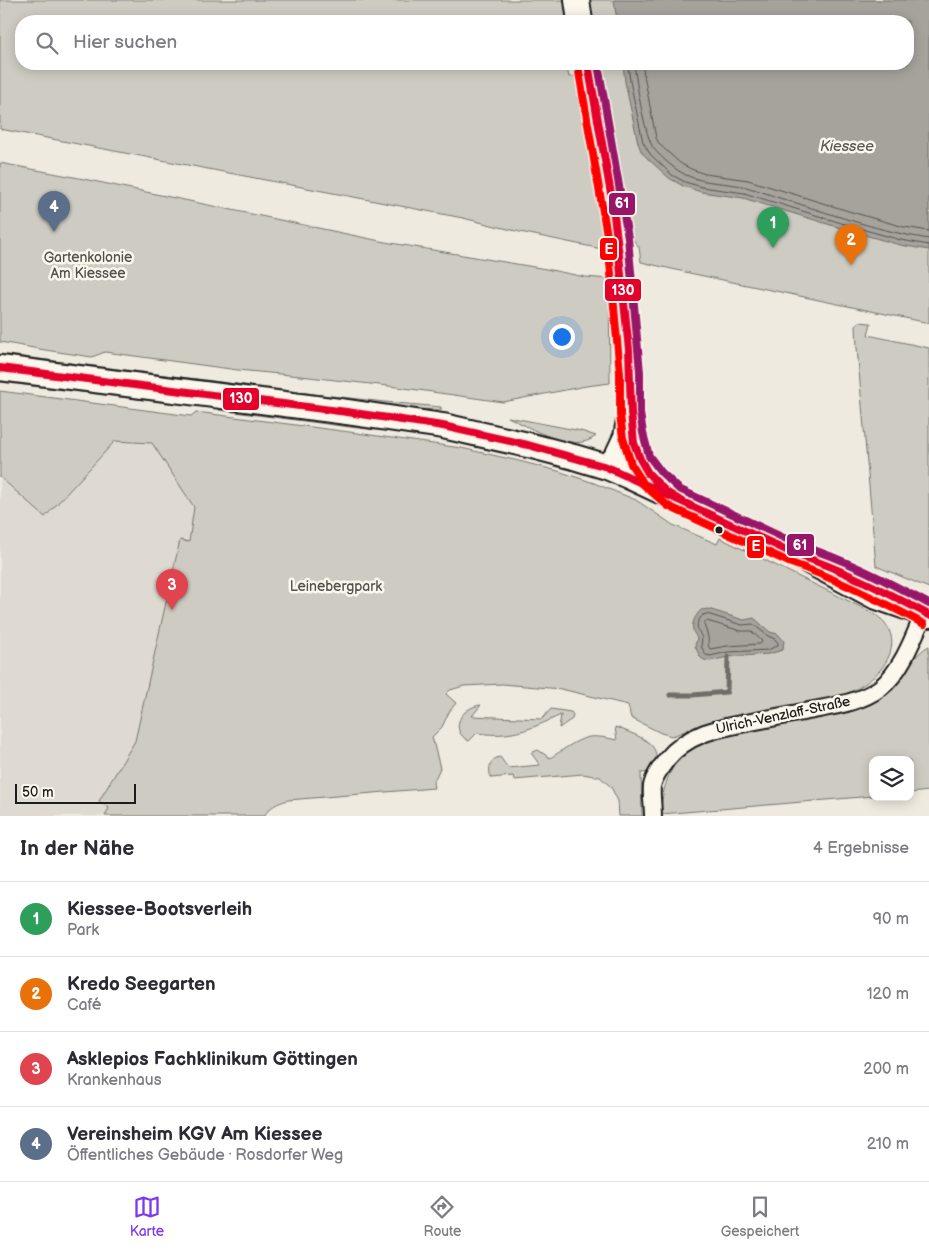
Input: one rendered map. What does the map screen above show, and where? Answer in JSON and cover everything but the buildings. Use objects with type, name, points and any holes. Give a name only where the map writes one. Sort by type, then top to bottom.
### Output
[{"type":"main road","points":[[577,0],[579,15]]},
{"type":"main road","points":[[589,70],[618,240],[630,373],[633,435],[640,460],[654,479],[673,497]]},
{"type":"main road","points":[[0,368],[443,426],[537,447],[607,467],[795,554],[814,560],[878,588],[926,614]]},
{"type":"main road","points":[[607,467],[611,446],[625,409],[630,402]]},
{"type":"street","name":"Ulrich-Venzlaff-Straße","points":[[653,816],[652,786],[656,774],[674,751],[684,743],[708,731],[840,705],[868,696],[881,687],[902,661],[926,614]]},
{"type":"shaded area","points":[[0,391],[191,416],[196,412],[249,816],[0,816]]},
{"type":"green space","points":[[0,0],[568,0],[571,15],[15,15],[15,70],[567,70],[569,77],[583,75],[612,250],[520,232],[463,218],[0,129]]},
{"type":"green space","name":"Kiessee","points":[[584,0],[929,0],[929,323],[641,262],[639,247],[623,227],[597,70],[914,70],[914,15],[587,15]]},
{"type":"green space","name":"Gartenkolonie Am Kiessee","points":[[0,163],[385,242],[585,277],[609,279],[610,383],[503,402],[397,387],[238,370],[105,352],[92,357],[0,342]]},
{"type":"green space","points":[[859,322],[871,323],[868,335],[929,348],[929,588],[876,566],[857,348],[856,326]]},
{"type":"green space","points":[[0,354],[322,395],[441,407],[441,410],[385,406],[0,357]]},
{"type":"green space","points":[[0,378],[169,399],[176,404],[0,382]]},
{"type":"green space","name":"Leinebergpark","points":[[0,391],[191,416],[196,412],[357,433],[461,448],[558,471],[636,500],[673,525],[717,544],[720,538],[873,613],[884,622],[890,633],[892,643],[890,653],[886,662],[871,679],[854,690],[828,700],[707,723],[672,736],[661,733],[631,718],[628,705],[561,689],[502,684],[464,686],[450,690],[446,694],[456,703],[449,712],[442,727],[432,737],[440,768],[433,783],[434,788],[288,800],[274,805],[264,816],[105,816],[109,808],[99,801],[135,741],[180,540],[189,542],[194,507],[152,443],[115,441],[45,517],[0,477]]},
{"type":"green space","points":[[223,406],[351,423],[405,433],[219,410]]},
{"type":"green space","points":[[508,417],[581,431],[596,436],[587,441],[564,441],[539,432]]},
{"type":"green space","points":[[929,646],[929,791],[914,793],[914,756],[869,756],[869,796],[661,814],[665,786],[673,767],[678,759],[692,747],[711,739],[863,708],[889,693],[899,682],[915,657]]},
{"type":"green space","points":[[481,705],[472,716],[542,719],[551,709],[571,712],[573,715],[572,719],[559,728],[561,715],[521,731],[501,734],[477,733],[469,741],[459,731],[458,725],[463,714]]},
{"type":"green space","points":[[615,727],[640,737],[653,747],[656,754],[656,762],[652,772],[641,773],[642,816],[619,816],[618,801],[611,787],[600,777],[583,774],[514,780],[513,776],[491,778],[490,765],[496,758],[500,757],[508,768],[540,765],[531,753],[538,750],[550,758],[584,738],[599,737],[617,740]]},
{"type":"water","name":"Kiessee","points":[[614,0],[929,0],[929,250],[900,245],[743,198],[701,192],[683,186],[669,178],[641,151],[624,70],[914,70],[914,15],[616,15]]},
{"type":"water","points":[[708,609],[744,620],[754,618],[770,632],[778,634],[784,641],[783,650],[769,654],[728,657],[710,661],[704,660],[700,657],[695,646],[697,638],[693,631],[693,623],[701,610]]},
{"type":"waterway","points":[[670,695],[727,692],[728,657]]},
{"type":"transit line","name":"E","points":[[579,70],[608,241],[620,373],[620,415],[623,438],[631,464],[645,486],[668,506],[791,563],[859,591],[924,624]]},
{"type":"transit line","name":"130","points":[[589,70],[612,200],[619,255],[629,350],[634,443],[648,473],[666,492],[679,500]]},
{"type":"transit line","name":"61","points":[[599,70],[628,238],[640,372],[640,413],[649,456],[661,472],[679,489],[799,545],[865,571],[929,604]]},
{"type":"transit line","name":"130","points":[[0,368],[347,412],[443,426],[528,445],[607,467],[795,554],[864,582],[929,615]]},
{"type":"place","name":"Vereinsheim KGV Am Kiessee","points":[[54,232]]},
{"type":"place","name":"Kiessee-Bootsverleih","points":[[773,248]]},
{"type":"place","name":"Kredo Seegarten","points":[[851,265]]},
{"type":"place","name":"Asklepios Fachklinikum Göttingen","points":[[172,610]]}]
